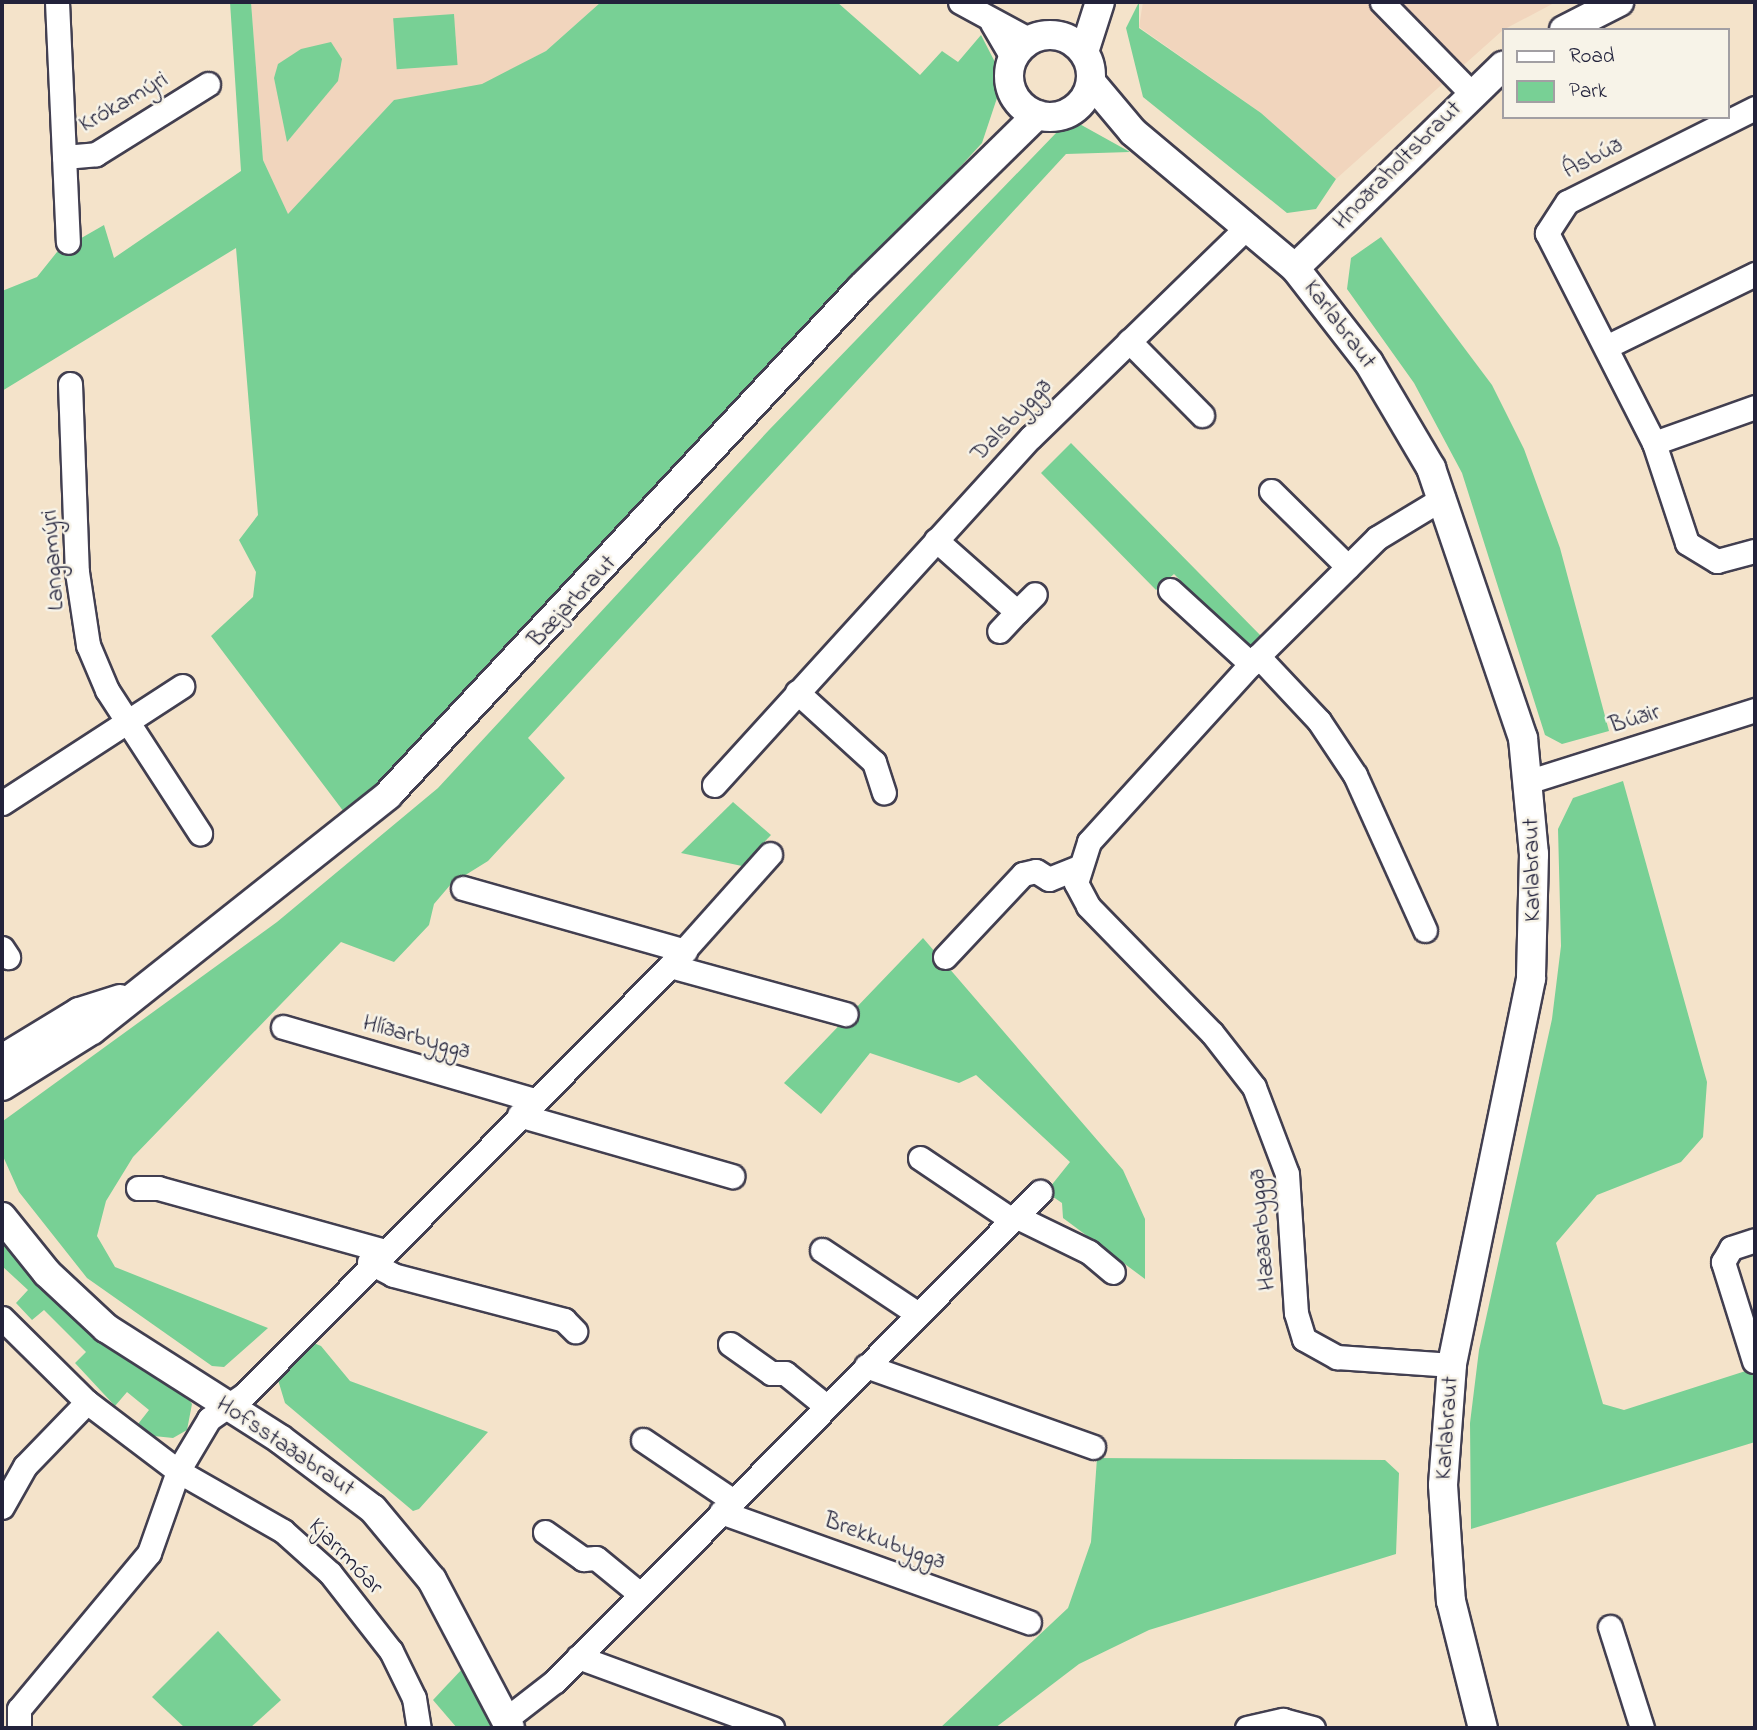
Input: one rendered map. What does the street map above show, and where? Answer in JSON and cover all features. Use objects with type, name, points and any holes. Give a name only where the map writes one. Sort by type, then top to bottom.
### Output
[{"type":"street","name":"Krókamýri","points":[[57,2],[68,242]]},
{"type":"street","points":[[960,2],[992,23],[1021,49],[1073,45]]},
{"type":"street","points":[[1382,2],[1471,93]]},
{"type":"street","points":[[1568,28],[1619,2]]},
{"type":"street","points":[[1073,45],[1097,7]]},
{"type":"street","points":[[1021,49],[1009,82],[1027,107],[1070,113],[1091,82],[1073,45]]},
{"type":"street","name":"Hnoðraholtsbraut","points":[[1295,268],[1471,93],[1502,67]]},
{"type":"street","name":"Karlabraut","points":[[1091,82],[1133,132],[1295,268],[1376,374],[1419,443],[1443,498],[1523,738],[1530,781],[1536,894],[1526,1021],[1452,1365],[1443,1485],[1448,1562],[1458,1641],[1483,1728]]},
{"type":"street","name":"Krókamýri","points":[[64,158],[96,154],[208,84]]},
{"type":"street","name":"Bæjarbraut","points":[[2,1086],[92,1030],[126,997],[272,892],[413,771],[981,166],[1027,107]]},
{"type":"street","name":"Ásbúð","points":[[1755,108],[1567,202],[1549,221],[1549,245],[1608,346],[1654,443],[1679,527],[1694,551],[1717,561],[1755,551]]},
{"type":"street","name":"Karlabraut","points":[[1070,113],[1133,132]]},
{"type":"street","name":"Dalsbyggð","points":[[714,785],[936,540],[1129,341],[1248,226]]},
{"type":"street","points":[[1608,346],[1755,274]]},
{"type":"street","points":[[1129,341],[1202,415]]},
{"type":"street","name":"Langamýri","points":[[70,384],[77,572],[88,645],[128,722],[200,833]]},
{"type":"street","points":[[1654,443],[1755,407]]},
{"type":"street","points":[[1271,491],[1348,567]]},
{"type":"street","points":[[945,957],[1023,874],[1037,871],[1049,880],[1076,868],[1089,842],[1255,660],[1377,538],[1443,498]]},
{"type":"street","points":[[936,540],[1017,612]]},
{"type":"street","points":[[1170,590],[1255,660],[1319,721],[1355,775],[1425,930]]},
{"type":"street","points":[[999,631],[1035,594]]},
{"type":"street","points":[[2,803],[183,687]]},
{"type":"street","points":[[796,692],[874,762],[884,792]]},
{"type":"street","name":"Búðir","points":[[1530,781],[1755,710]]},
{"type":"street","points":[[19,1728],[19,1709],[149,1552],[178,1471],[194,1439],[226,1405],[245,1394],[376,1256],[678,959],[770,854]]},
{"type":"street","name":"Hæðarbyggð","points":[[1076,868],[1076,883],[1088,906],[1213,1033],[1266,1111],[1287,1174],[1296,1313],[1304,1339],[1337,1357],[1452,1365]]},
{"type":"street","points":[[463,888],[846,1014]]},
{"type":"street","name":"Bæjarbraut","points":[[2,1059],[79,1012],[126,997]]},
{"type":"street","name":"Hlíðarbyggð","points":[[283,1027],[732,1176]]},
{"type":"street","points":[[920,1158],[1013,1218],[1089,1252],[1113,1272]]},
{"type":"street","points":[[138,1188],[158,1188],[376,1256],[393,1275],[564,1320],[575,1331]]},
{"type":"street","points":[[508,1724],[578,1657],[1040,1192]]},
{"type":"street","name":"Hofsstaðabraut","points":[[2,1217],[74,1302],[351,1491],[411,1551],[454,1616],[508,1724]]},
{"type":"street","points":[[1754,1361],[1723,1262],[1731,1248],[1755,1240]]},
{"type":"street","points":[[822,1250],[918,1314]]},
{"type":"street","name":"Kjarrmóar","points":[[2,1318],[86,1402],[178,1471],[283,1531],[330,1573],[391,1651],[414,1698],[419,1728]]},
{"type":"street","points":[[730,1343],[771,1373],[785,1373],[826,1406]]},
{"type":"street","points":[[866,1366],[1093,1447]]},
{"type":"street","points":[[2,1507],[25,1466],[86,1402]]},
{"type":"street","name":"Brekkubyggð","points":[[643,1440],[727,1506],[1029,1622]]},
{"type":"street","points":[[545,1532],[583,1559],[596,1558],[640,1594]]},
{"type":"street","points":[[1610,1628],[1642,1728]]},
{"type":"street","points":[[578,1657],[772,1728]]},
{"type":"street","points":[[1247,1728],[1283,1720],[1313,1728]]},
{"type":"shaded area","points":[[251,2],[601,2],[546,51],[482,85],[394,100],[288,215],[263,160]]},
{"type":"shaded area","points":[[1143,2],[1556,2],[1502,28],[1502,31],[1336,179],[1261,113],[1139,27]]},
{"type":"green space","points":[[230,2],[251,2],[263,160],[288,214],[394,100],[482,84],[546,51],[601,2],[837,2],[920,75],[942,51],[958,62],[981,35],[997,66],[999,92],[982,143],[515,654],[347,816],[211,636],[253,597],[256,572],[239,540],[258,515],[236,248],[2,391],[2,291],[37,277],[57,252],[104,225],[114,258],[241,171]]},
{"type":"green space","points":[[1139,2],[1139,28],[1261,113],[1336,179],[1316,209],[1287,213],[1143,97],[1126,28]]},
{"type":"green space","points":[[454,14],[458,65],[397,69],[393,18]]},
{"type":"green space","points":[[331,42],[342,59],[338,81],[287,142],[274,78],[278,64],[301,49]]},
{"type":"green space","points":[[1076,122],[1130,152],[1066,154],[528,738],[565,778],[488,861],[451,884],[434,904],[429,925],[394,962],[341,942],[133,1157],[106,1201],[97,1236],[115,1267],[268,1328],[224,1367],[212,1366],[87,1278],[19,1192],[2,1154],[3,1121],[277,922],[438,788],[769,430],[1057,132]]},
{"type":"green space","points":[[1381,237],[1492,385],[1524,449],[1560,548],[1609,731],[1562,744],[1545,735],[1462,473],[1414,383],[1347,289],[1351,258]]},
{"type":"green space","points":[[1071,443],[1262,637],[1249,650],[1174,574],[1156,590],[1041,473]]},
{"type":"green space","points":[[1623,781],[1707,1082],[1703,1137],[1681,1162],[1597,1195],[1556,1243],[1603,1404],[1624,1410],[1755,1368],[1755,1442],[1471,1529],[1470,1423],[1479,1350],[1552,1019],[1561,946],[1558,829],[1573,798]]},
{"type":"green space","points":[[733,802],[771,835],[742,866],[681,853]]},
{"type":"green space","points":[[923,938],[1123,1170],[1145,1219],[1145,1279],[1063,1218],[1062,1203],[1046,1192],[1070,1162],[976,1075],[959,1083],[870,1053],[821,1114],[784,1083]]},
{"type":"green space","points":[[2,1241],[92,1333],[185,1394],[192,1404],[187,1430],[173,1438],[154,1436],[138,1424],[149,1410],[127,1392],[115,1406],[75,1363],[86,1352],[44,1310],[32,1320],[16,1303],[28,1290],[2,1266]]},
{"type":"green space","points":[[309,1341],[321,1346],[350,1381],[488,1432],[419,1509],[413,1511],[285,1403],[278,1380]]},
{"type":"green space","points":[[1097,1458],[1385,1460],[1399,1473],[1396,1554],[1149,1630],[1079,1664],[995,1728],[940,1728],[1068,1608],[1091,1542]]},
{"type":"green space","points":[[218,1631],[281,1700],[250,1728],[185,1728],[152,1697]]},
{"type":"green space","points":[[464,1667],[494,1728],[457,1728],[433,1700]]}]
